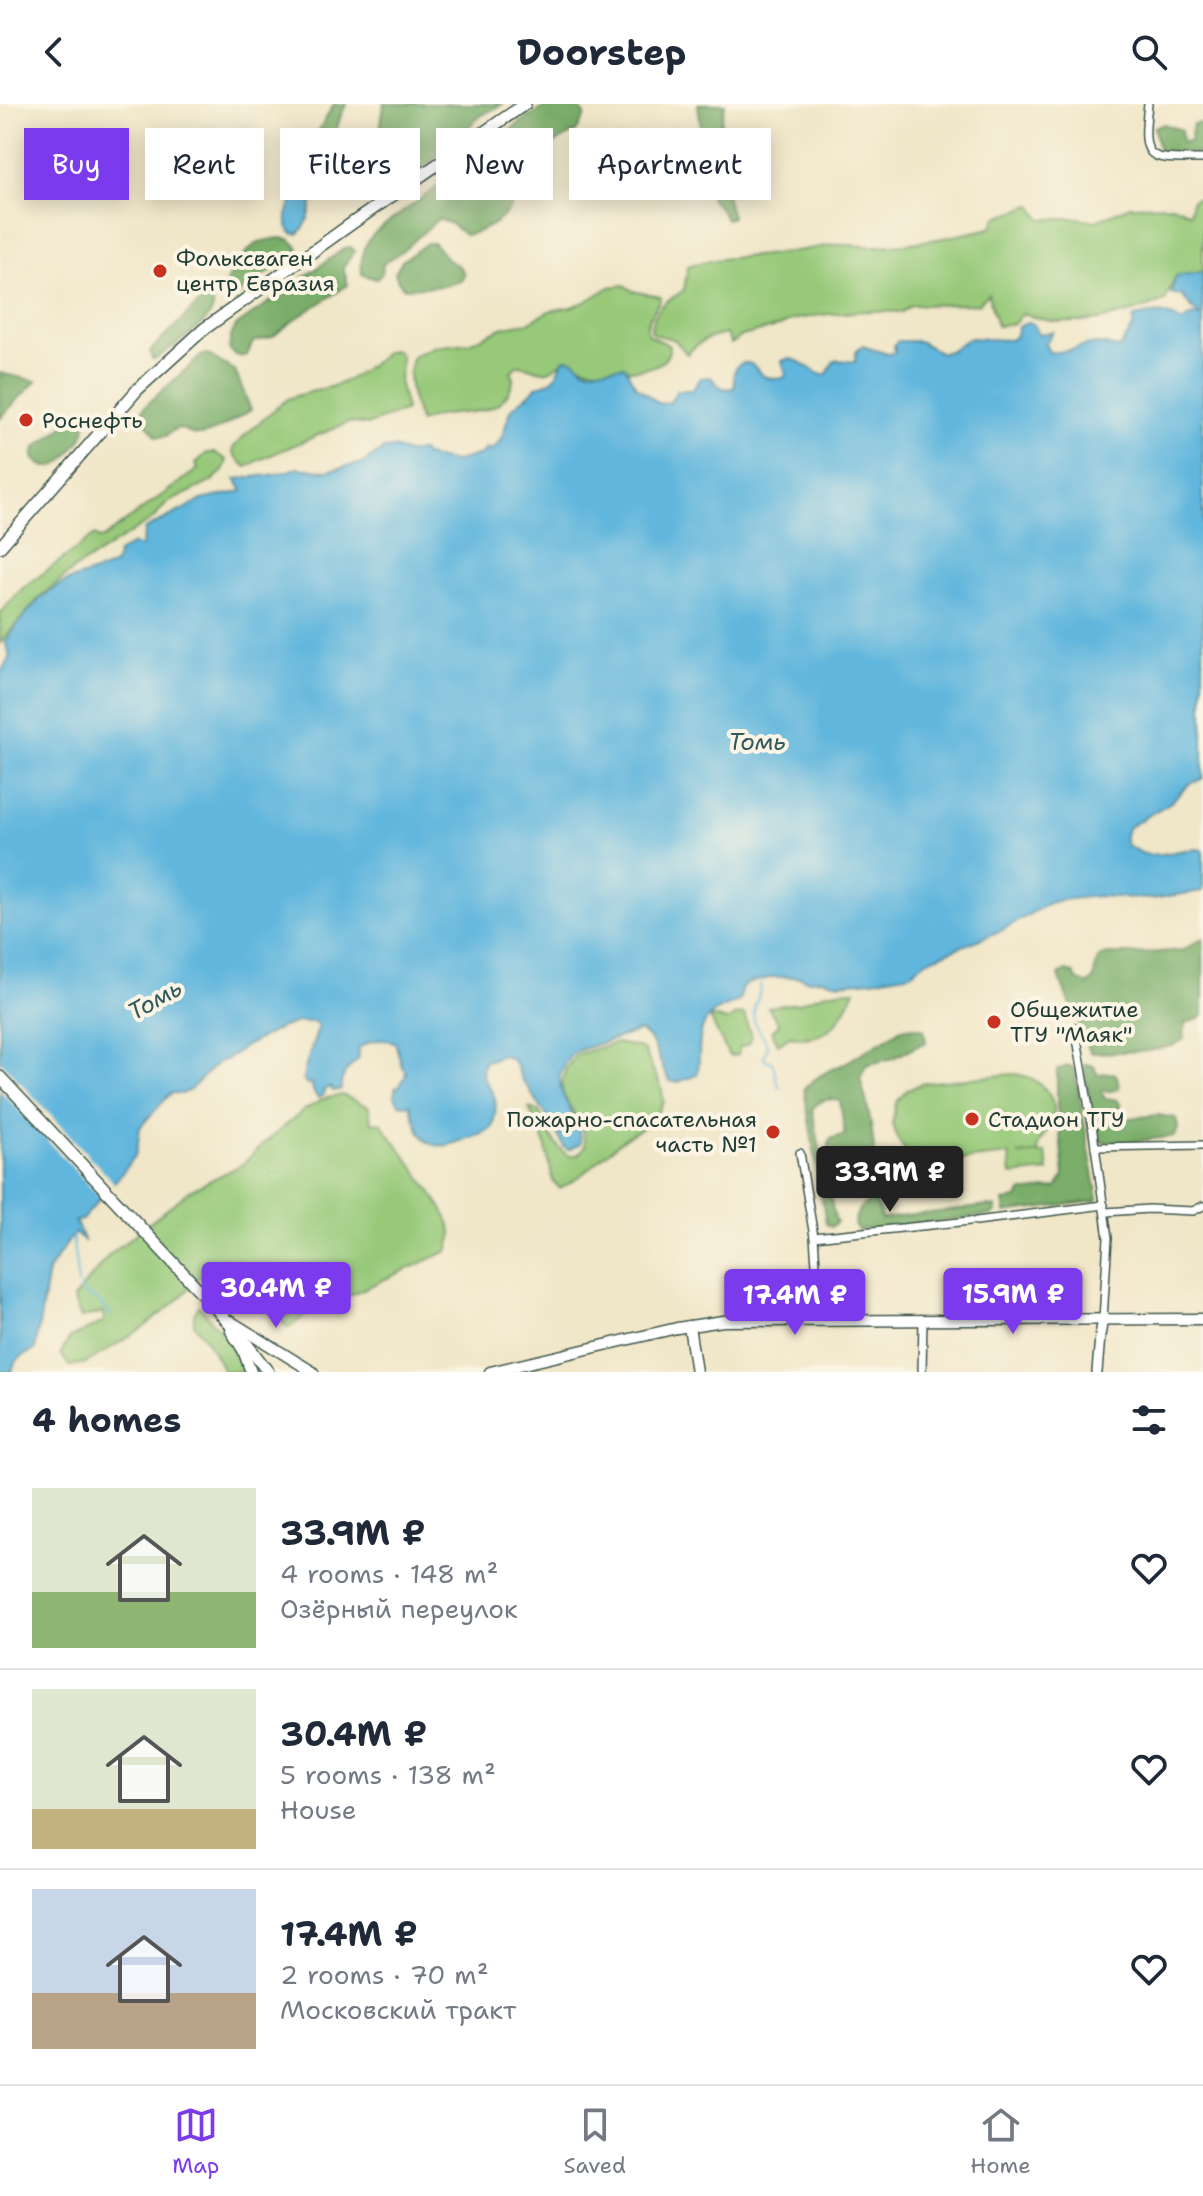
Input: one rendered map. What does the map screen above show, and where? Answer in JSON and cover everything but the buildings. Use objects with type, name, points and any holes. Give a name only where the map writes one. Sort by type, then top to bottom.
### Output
[{"type":"main road","points":[[0,547],[138,389],[204,329],[525,104]]},
{"type":"main road","points":[[0,1077],[213,1305],[268,1372]]},
{"type":"main road","points":[[222,1315],[243,1350],[251,1372]]},
{"type":"main road","points":[[222,1315],[313,1372]]},
{"type":"main road","points":[[490,1372],[689,1326],[729,1321],[1203,1319]]},
{"type":"main road","points":[[689,1326],[696,1372]]},
{"type":"street","points":[[1148,104],[1145,143],[1151,153],[1162,158],[1203,159]]},
{"type":"street","points":[[0,556],[11,537]]},
{"type":"street","points":[[1075,1027],[1108,1238],[1097,1372]]},
{"type":"street","points":[[1095,1147],[1203,1145]]},
{"type":"street","points":[[800,1153],[814,1237],[820,1320]]},
{"type":"street","points":[[814,1237],[1105,1208],[1193,1211],[1203,1206]]},
{"type":"street","points":[[922,1372],[923,1319]]},
{"type":"green space","points":[[334,104],[347,104],[337,128],[320,128]]},
{"type":"green space","points":[[384,104],[503,104],[482,115],[467,128],[436,128],[436,158],[420,170],[420,128],[380,128]]},
{"type":"green space","points":[[550,104],[576,104],[585,115],[578,128],[569,128],[569,136],[553,145],[553,128],[514,128]]},
{"type":"green space","points":[[698,104],[725,104],[721,128],[701,128]]},
{"type":"green space","points":[[1203,123],[1203,154],[1159,151],[1154,127],[1164,124],[1181,130],[1182,142],[1190,141],[1193,124]]},
{"type":"green space","points":[[436,188],[436,200],[514,200],[503,217],[489,227],[465,235],[438,219],[383,264],[381,275],[376,279],[362,274],[364,249],[374,234]]},
{"type":"green space","points":[[1203,196],[1203,272],[1176,276],[1165,301],[1113,317],[1058,322],[1023,313],[1014,324],[997,326],[988,294],[978,304],[911,305],[902,312],[864,311],[792,320],[742,336],[731,344],[726,334],[714,337],[687,354],[675,340],[654,334],[651,330],[661,307],[684,290],[688,266],[699,263],[833,245],[882,246],[937,239],[991,228],[997,217],[1032,205],[1041,219],[1096,221],[1130,206],[1172,205],[1190,213],[1192,200]]},
{"type":"green space","points":[[711,200],[728,200],[732,217],[726,219]]},
{"type":"green space","points":[[281,238],[291,240],[299,248],[295,254],[225,301],[221,291],[245,253],[259,242]]},
{"type":"green space","points":[[427,243],[434,243],[449,261],[459,266],[464,274],[461,281],[444,286],[404,288],[395,273],[402,261]]},
{"type":"green space","points":[[351,247],[355,251],[343,267],[348,285],[272,337],[253,342],[247,355],[237,355],[229,349],[236,326],[345,248]]},
{"type":"green space","points":[[624,285],[633,291],[661,297],[647,330],[648,335],[669,345],[669,352],[662,361],[651,367],[632,370],[562,363],[545,371],[517,365],[511,372],[514,378],[508,393],[499,403],[476,412],[448,414],[420,422],[410,381],[413,356],[433,347],[469,343],[504,327],[528,323],[549,311],[585,302],[610,287]]},
{"type":"green space","points":[[208,297],[213,302],[213,308],[205,321],[152,359],[150,352],[154,347]]},
{"type":"green space","points":[[394,350],[401,359],[399,381],[406,410],[367,425],[349,422],[247,467],[235,457],[235,445],[288,399],[343,382],[387,351]]},
{"type":"green space","points":[[207,354],[235,371],[251,410],[206,434],[194,435],[180,428],[157,437],[141,416],[144,407]]},
{"type":"green space","points":[[0,373],[36,381],[0,419]]},
{"type":"green space","points":[[76,420],[86,423],[85,432],[62,461],[48,467],[33,458],[35,448]]},
{"type":"green space","points":[[207,453],[215,453],[227,460],[223,471],[211,482],[167,503],[154,518],[76,568],[42,595],[0,643],[0,613],[22,589],[95,535],[103,538],[198,469],[196,463]]},
{"type":"green space","points":[[1203,938],[1203,1015],[1185,1023],[1184,1039],[1172,1046],[1149,1051],[1091,1053],[1059,975],[1066,971],[1073,973],[1078,981],[1088,984],[1093,980],[1101,956],[1183,950]]},
{"type":"green space","points":[[855,990],[845,1011],[832,1027],[814,1037],[790,1036],[778,1044],[772,1032],[779,1024],[768,1007],[798,1003]]},
{"type":"green space","points":[[744,1014],[751,1037],[749,1044],[740,1047],[738,1055],[729,1056],[709,1016],[728,1021]]},
{"type":"green space","points":[[903,1028],[924,1029],[926,1042],[893,1058],[866,1065],[860,1078],[874,1143],[873,1197],[867,1199],[864,1196],[857,1175],[830,1152],[830,1139],[845,1134],[840,1101],[825,1100],[812,1109],[837,1222],[831,1227],[826,1224],[804,1089],[831,1069]]},
{"type":"green space","points":[[616,1043],[644,1051],[661,1086],[664,1102],[654,1119],[560,1189],[553,1181],[545,1143],[529,1108],[539,1111],[563,1152],[569,1156],[579,1154],[585,1146],[582,1127],[563,1094],[566,1068],[577,1054]]},
{"type":"green space","points":[[1085,1064],[1094,1066],[1097,1074],[1114,1073],[1117,1076],[1119,1088],[1102,1091],[1102,1094],[1105,1098],[1117,1100],[1120,1109],[1103,1114],[1100,1118],[1092,1116]]},
{"type":"green space","points":[[1073,1067],[1075,1073],[1098,1199],[1005,1213],[1003,1201],[1018,1199],[1021,1192],[1057,1188],[1064,1176],[1057,1070]]},
{"type":"green space","name":"Стадион ТГУ","points":[[1013,1074],[1039,1084],[1046,1090],[1053,1105],[1051,1124],[1039,1144],[1038,1153],[1018,1155],[1046,1153],[1048,1171],[1011,1175],[1009,1155],[916,1165],[898,1140],[892,1124],[896,1103],[907,1090],[923,1083]]},
{"type":"green space","points":[[342,1095],[369,1107],[371,1122],[381,1123],[432,1193],[452,1232],[448,1251],[307,1314],[289,1328],[223,1272],[205,1271],[177,1301],[143,1328],[86,1363],[69,1366],[61,1353],[70,1338],[104,1322],[103,1312],[81,1318],[73,1299],[109,1255],[191,1190],[243,1164],[303,1111],[323,1099]]},
{"type":"green space","points":[[1158,1115],[1176,1118],[1178,1128],[1175,1136],[1131,1142],[1098,1142],[1096,1129],[1103,1125]]},
{"type":"green space","points":[[874,1201],[881,1219],[988,1206],[995,1207],[996,1212],[992,1215],[858,1230],[854,1224],[858,1212],[862,1206]]},
{"type":"green space","points":[[199,1306],[223,1334],[245,1372],[224,1372],[194,1324],[194,1313]]},
{"type":"water","points":[[294,200],[313,200],[309,217],[298,234],[292,233],[287,225]]},
{"type":"water","name":"Томь","points":[[1203,272],[1203,779],[1189,784],[1171,802],[1129,827],[1125,838],[1126,845],[1144,854],[1203,850],[1203,891],[1151,899],[1096,896],[1049,903],[1002,930],[926,961],[911,973],[840,983],[800,977],[773,977],[749,983],[741,989],[740,1000],[706,1020],[701,1035],[697,1075],[678,1082],[670,1081],[650,1040],[640,1031],[576,1051],[565,1063],[560,1075],[564,1098],[579,1132],[580,1144],[569,1150],[564,1147],[521,1078],[513,1060],[503,1055],[484,1062],[482,1067],[483,1077],[495,1099],[493,1126],[475,1136],[440,1146],[432,1144],[421,1134],[410,1104],[399,1104],[395,1097],[395,1088],[399,1087],[406,1071],[395,1042],[376,1040],[359,1048],[358,1059],[343,1076],[341,1090],[333,1091],[331,1087],[318,1098],[311,1083],[307,1085],[303,1080],[318,1027],[314,1022],[297,1022],[280,1028],[218,1062],[190,1090],[182,1094],[171,1093],[140,1127],[133,1159],[82,1220],[75,1221],[85,1242],[74,1233],[48,1271],[35,1350],[17,1361],[12,1372],[0,1372],[0,674],[10,656],[5,642],[40,599],[68,581],[115,564],[118,553],[133,544],[141,547],[145,529],[202,500],[243,491],[236,479],[298,468],[326,471],[363,463],[384,449],[394,448],[407,453],[422,451],[425,456],[455,462],[483,453],[486,448],[491,450],[502,437],[512,409],[536,386],[554,378],[563,360],[573,360],[587,370],[625,366],[636,385],[660,404],[670,402],[677,390],[692,390],[701,378],[711,377],[724,388],[735,387],[735,370],[741,364],[751,364],[766,377],[784,378],[786,374],[782,361],[787,359],[822,375],[827,374],[837,360],[855,362],[856,352],[862,346],[888,354],[895,353],[897,341],[919,341],[941,353],[969,338],[1009,340],[1015,337],[1018,327],[1028,322],[1034,325],[1038,334],[1053,332],[1045,344],[1049,352],[1098,344],[1119,348],[1133,328],[1134,317],[1159,314],[1182,322],[1193,315],[1200,317],[1182,296],[1171,293],[1176,276]]},
{"type":"pier","points":[[0,1061],[116,1185],[103,1200],[0,1090]]},
{"type":"waterway","points":[[761,981],[754,1020],[766,1042],[765,1060],[772,1062],[780,1088]]},
{"type":"waterway","points":[[72,1233],[78,1284],[85,1294],[98,1301],[112,1316]]},
{"type":"place","name":"Фольксваген центр Евразия","points":[[160,271]]},
{"type":"place","name":"Роснефть","points":[[26,420]]},
{"type":"place","name":"Общежитие ТГУ \"Маяк\"","points":[[994,1022]]},
{"type":"place","name":"Стадион ТГУ","points":[[972,1119]]},
{"type":"place","name":"Пожарно-спасательная часть №1","points":[[773,1132]]}]
